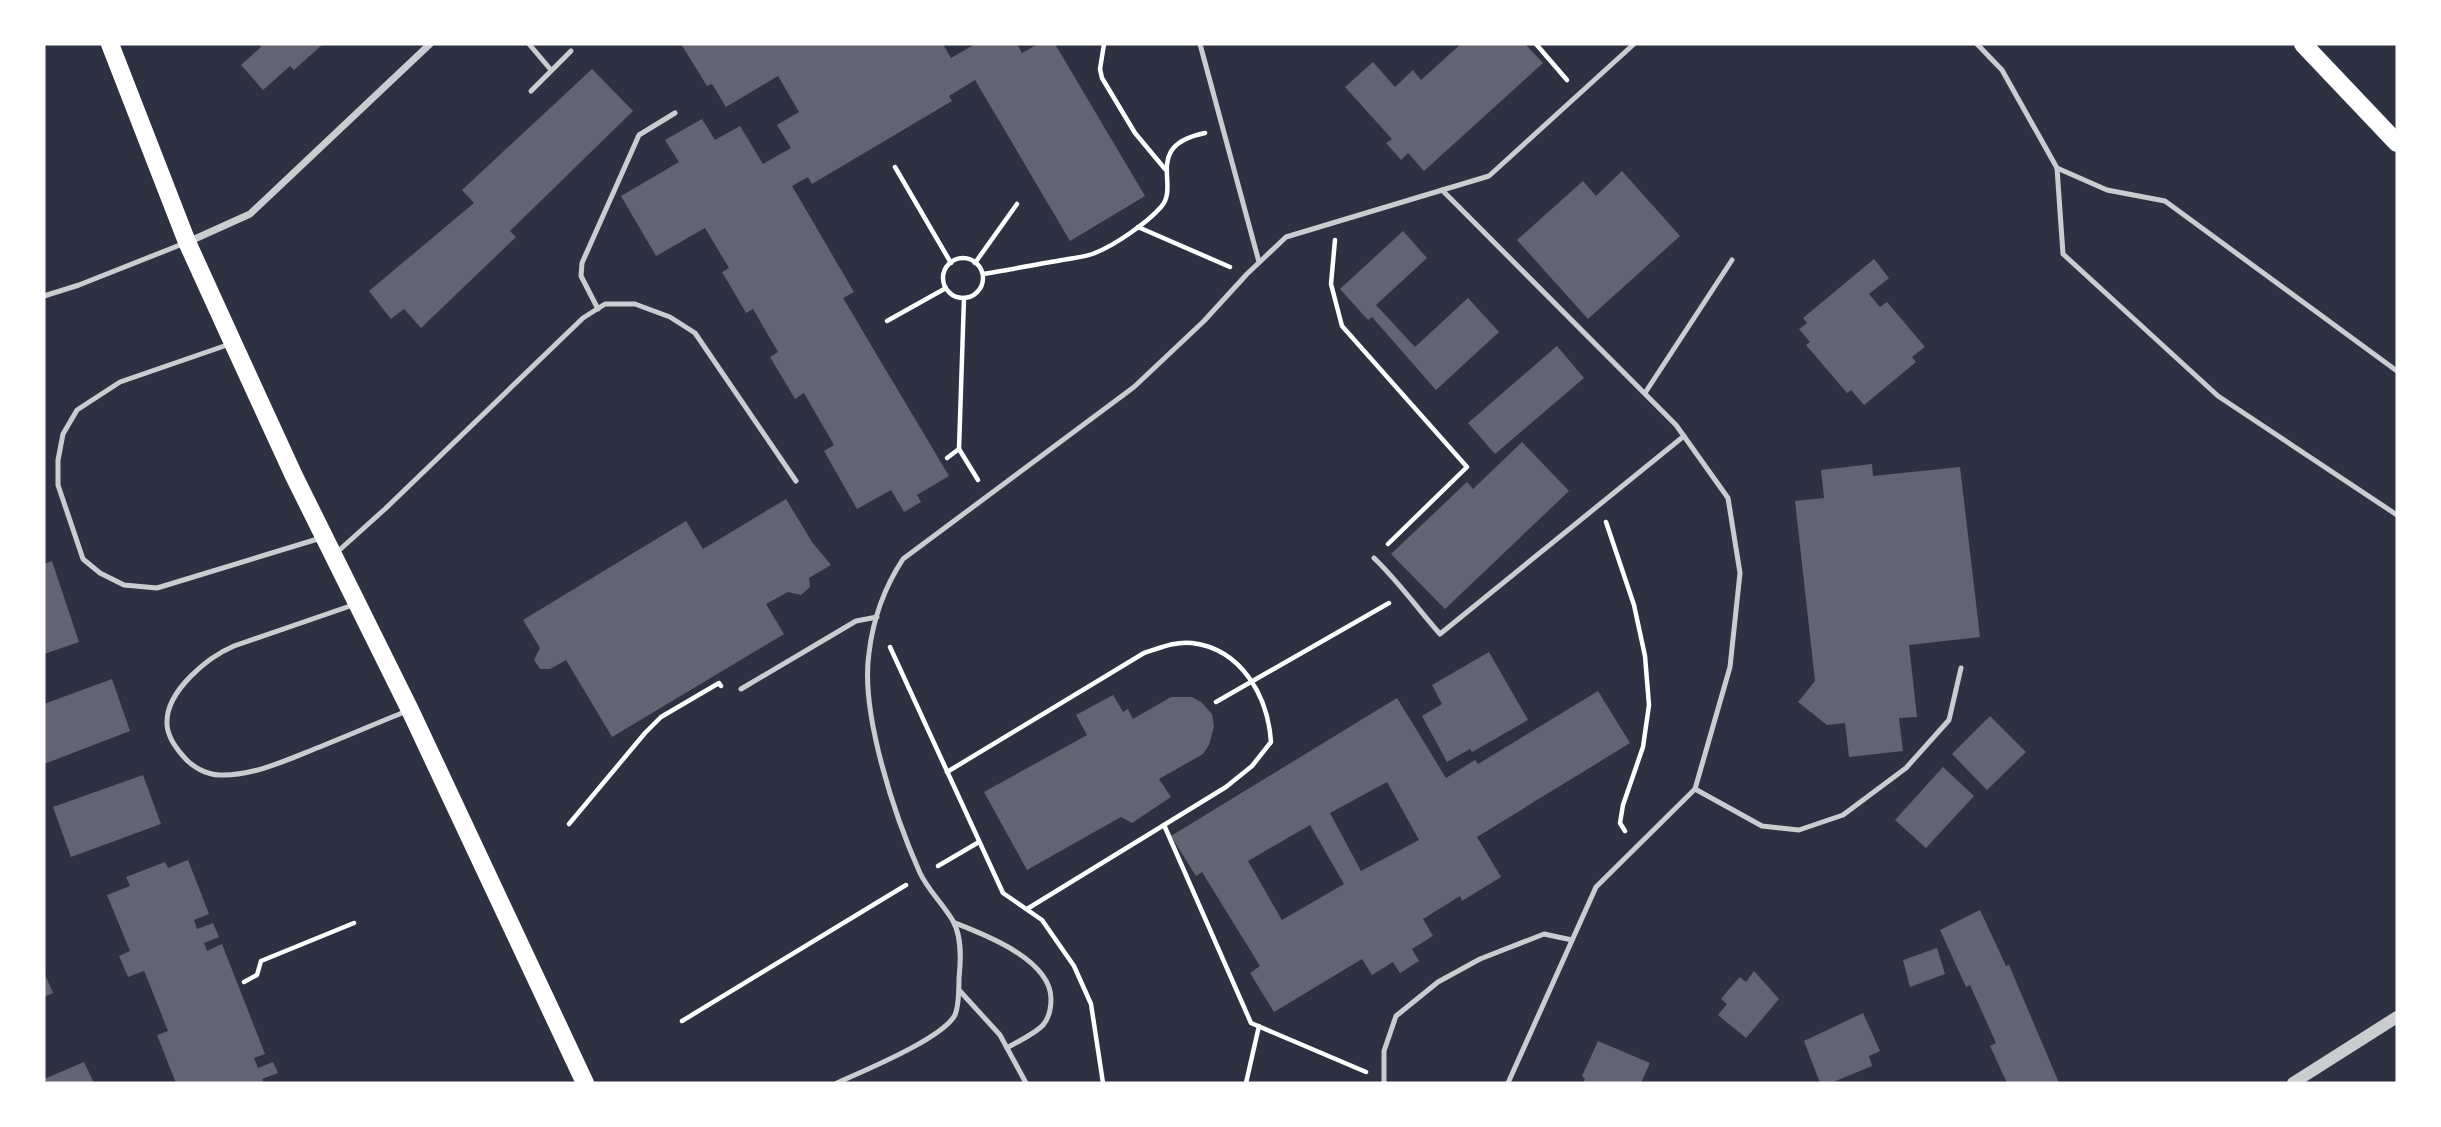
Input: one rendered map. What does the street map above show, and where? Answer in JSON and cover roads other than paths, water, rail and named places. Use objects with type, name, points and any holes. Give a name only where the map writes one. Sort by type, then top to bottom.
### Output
[{"type":"main road","points":[[110,44],[187,242],[233,343],[356,604],[410,710],[585,1083]]},
{"type":"main road","points":[[2303,44],[2397,143]]},
{"type":"street","points":[[187,242],[250,214],[430,44]]},
{"type":"street","points":[[2293,1083],[2397,1017]]},
{"type":"lane","points":[[529,44],[551,70]]},
{"type":"lane","points":[[1199,44],[1259,262]]},
{"type":"lane","points":[[836,1083],[915,1047],[937,1032],[954,1015],[959,990],[959,937],[954,923],[921,875],[896,813],[878,753],[868,675],[868,653],[887,584],[903,559],[1134,387],[1204,321],[1286,237],[1489,176],[1634,44]]},
{"type":"lane","points":[[1977,44],[2002,70],[2057,168],[2063,254],[2218,396],[2397,515]]},
{"type":"lane","points":[[531,91],[571,51]]},
{"type":"lane","points":[[598,309],[580,276],[582,263],[639,135],[675,113]]},
{"type":"lane","points":[[2057,168],[2107,190],[2165,201],[2397,371]]},
{"type":"lane","points":[[1443,190],[1676,425],[1728,498],[1740,573],[1730,667],[1695,789],[1596,887],[1508,1083]]},
{"type":"lane","points":[[44,296],[187,242]]},
{"type":"lane","points":[[1645,393],[1732,260]]},
{"type":"lane","points":[[333,555],[385,509],[583,318],[605,304],[635,304],[670,317],[695,333],[796,481]]},
{"type":"lane","points":[[233,343],[120,382],[77,410],[64,434],[58,460],[58,485],[83,559],[100,573],[124,585],[158,588],[324,537]]},
{"type":"lane","points":[[1374,558],[1440,634],[1684,436]]},
{"type":"lane","points":[[356,604],[234,646],[190,675],[174,698],[167,722],[173,744],[191,765],[218,775],[257,770],[410,710]]},
{"type":"lane","points":[[741,689],[856,621],[877,617]]},
{"type":"lane","points":[[1695,789],[1762,826],[1799,830],[1843,815],[1906,768],[1949,720],[1961,668]]},
{"type":"lane","points":[[954,923],[1030,962],[1044,976],[1051,992],[1051,1009],[1044,1025],[1007,1048]]},
{"type":"lane","points":[[1384,1082],[1384,1051],[1396,1016],[1438,982],[1480,959],[1544,933],[1572,940]]},
{"type":"lane","points":[[959,990],[1000,1035],[1026,1083]]}]
